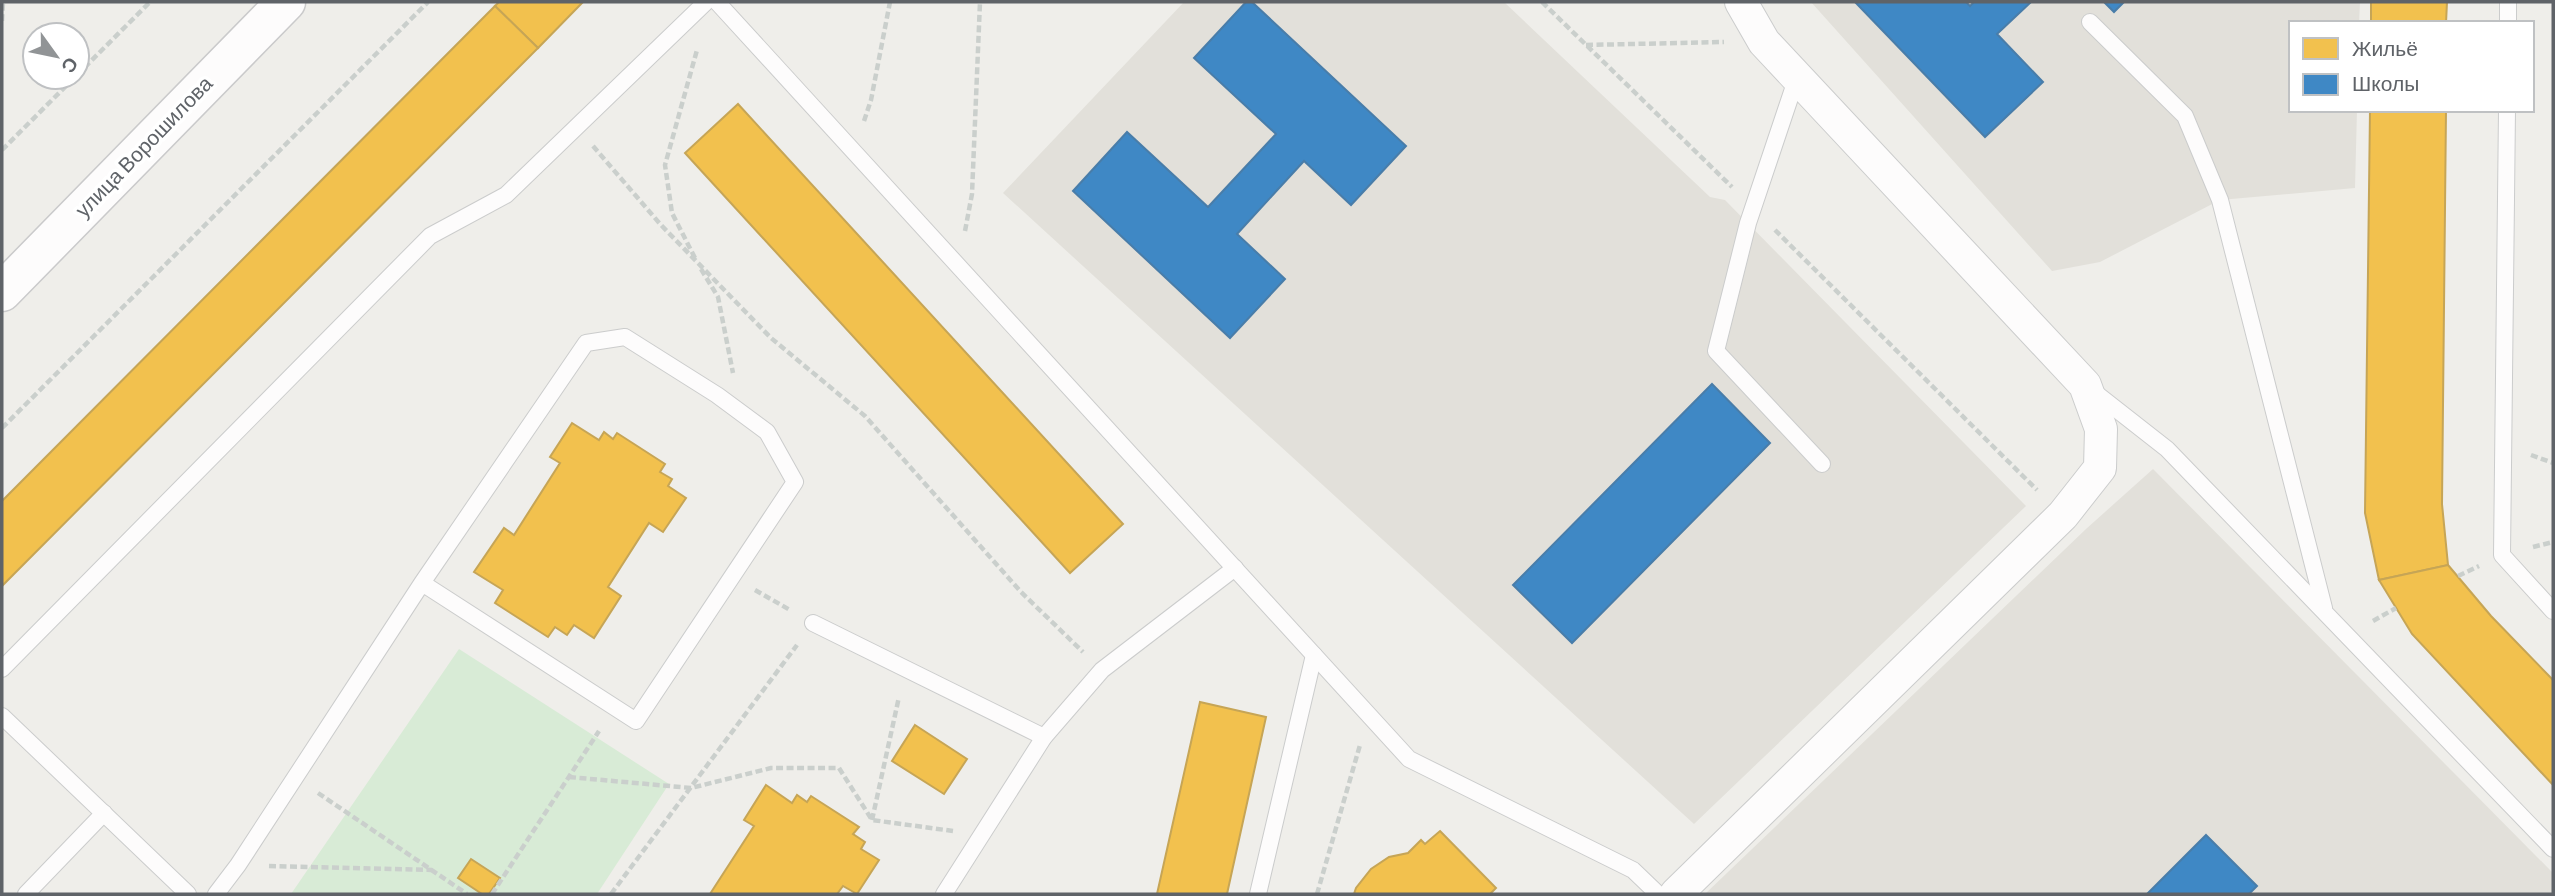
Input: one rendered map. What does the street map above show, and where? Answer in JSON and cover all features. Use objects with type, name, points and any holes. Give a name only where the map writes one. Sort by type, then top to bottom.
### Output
[{"type":"main road","name":"улица Ворошилова","points":[[2,292],[286,2]]},
{"type":"street","points":[[1676,894],[2063,514],[2100,468],[2101,429],[2085,385],[1764,41],[1741,2]]},
{"type":"lane","points":[[2,669],[430,236],[506,195],[706,2]]},
{"type":"lane","points":[[717,2],[1409,758],[1633,870],[1658,894]]},
{"type":"lane","points":[[2508,2],[2508,21]]},
{"type":"lane","points":[[2090,22],[2185,116],[2220,200],[2324,610]]},
{"type":"lane","points":[[1797,77],[1754,209],[1716,351],[1822,464]]},
{"type":"lane","points":[[2507,112],[2502,555],[2553,611]]},
{"type":"lane","points":[[216,894],[238,865],[422,583],[586,342],[625,337],[741,412],[767,432],[795,482],[636,721],[422,583]]},
{"type":"lane","points":[[2085,385],[2167,449],[2553,849]]},
{"type":"lane","points":[[944,894],[1044,737],[1102,670],[1235,568]]},
{"type":"lane","points":[[813,623],[1044,737]]},
{"type":"lane","points":[[1258,894],[1314,655]]},
{"type":"lane","points":[[2,716],[188,894]]},
{"type":"lane","points":[[26,894],[104,813]]},
{"type":"path","points":[[2,21],[3,2]]},
{"type":"path","points":[[91,61],[150,2]]},
{"type":"path","points":[[2,428],[428,2]]},
{"type":"path","points":[[854,151],[871,100],[890,2]]},
{"type":"path","points":[[959,266],[972,194],[980,2]]},
{"type":"path","points":[[1542,2],[2063,514]]},
{"type":"path","points":[[700,39],[665,165],[672,213],[718,298],[741,412]]},
{"type":"path","points":[[1586,45],[1764,41]]},
{"type":"path","points":[[2,150],[61,91]]},
{"type":"path","points":[[577,127],[661,225],[771,338],[864,416],[1021,592],[1102,670]]},
{"type":"path","points":[[611,894],[813,623],[732,577]]},
{"type":"path","points":[[872,820],[905,669]]},
{"type":"path","points":[[492,894],[615,707]]},
{"type":"path","points":[[1317,894],[1369,714]]},
{"type":"path","points":[[569,776],[691,788],[771,768],[839,768],[872,820],[982,835]]},
{"type":"path","points":[[295,778],[467,894]]},
{"type":"path","points":[[238,865],[432,870]]},
{"type":"shaded area","points":[[1184,2],[1504,2],[1710,197],[1725,200],[2026,506],[1694,824],[1003,193]]},
{"type":"shaded area","points":[[1811,2],[2360,2],[2359,21],[2289,21],[2289,112],[2357,112],[2355,188],[2220,200],[2100,262],[2052,271]]},
{"type":"shaded area","points":[[2153,469],[2553,873],[2553,894],[1705,894],[2086,529]]},
{"type":"green space","points":[[459,649],[669,784],[597,894],[291,894]]},
{"type":"building: Жильё","points":[[499,2],[583,2],[538,48],[495,6]]},
{"type":"building: Жильё","points":[[2371,2],[2447,2],[2446,21],[2371,21]]},
{"type":"building: Жильё","points":[[495,6],[538,48],[2,586],[2,501]]},
{"type":"building: Жильё","points":[[738,104],[1123,524],[1070,573],[685,153]]},
{"type":"building: Жильё","points":[[2370,112],[2446,112],[2442,504],[2448,565],[2379,580],[2365,513]]},
{"type":"building: Жильё","points":[[572,423],[599,440],[604,432],[613,439],[617,433],[665,464],[660,472],[672,479],[668,486],[686,498],[663,532],[649,523],[608,587],[621,596],[594,638],[574,625],[567,635],[555,627],[548,637],[495,603],[503,590],[474,572],[504,528],[514,535],[560,463],[550,457]]},
{"type":"building: Жильё","points":[[2448,565],[2491,616],[2553,680],[2553,785],[2412,634],[2379,580]]},
{"type":"building: Жильё","points":[[1200,702],[1266,717],[1227,894],[1157,894]]},
{"type":"building: Жильё","points":[[915,725],[967,759],[944,794],[892,761]]},
{"type":"building: Жильё","points":[[766,785],[792,803],[797,795],[807,802],[811,796],[859,827],[853,834],[865,842],[861,849],[879,860],[857,894],[843,886],[837,894],[710,894],[754,826],[744,820]]},
{"type":"building: Жильё","points":[[1440,831],[1496,888],[1490,894],[1354,894],[1371,869],[1389,857],[1408,853],[1421,840],[1425,844]]},
{"type":"building: Жильё","points":[[471,859],[500,878],[489,894],[482,894],[458,878]]},
{"type":"building: Школы","points":[[1246,2],[1252,2],[1406,146],[1351,205],[1304,161],[1237,234],[1285,279],[1230,338],[1073,191],[1127,132],[1208,207],[1276,134],[1194,58]]},
{"type":"building: Школы","points":[[1855,2],[1966,2],[1970,6],[1974,2],[2031,2],[1997,34],[2043,82],[1985,137]]},
{"type":"building: Школы","points":[[2104,2],[2124,2],[2114,12]]},
{"type":"building: Школы","points":[[1712,384],[1770,443],[1572,643],[1513,585]]},
{"type":"building: Школы","points":[[2206,835],[2257,886],[2249,894],[2147,894]]}]
